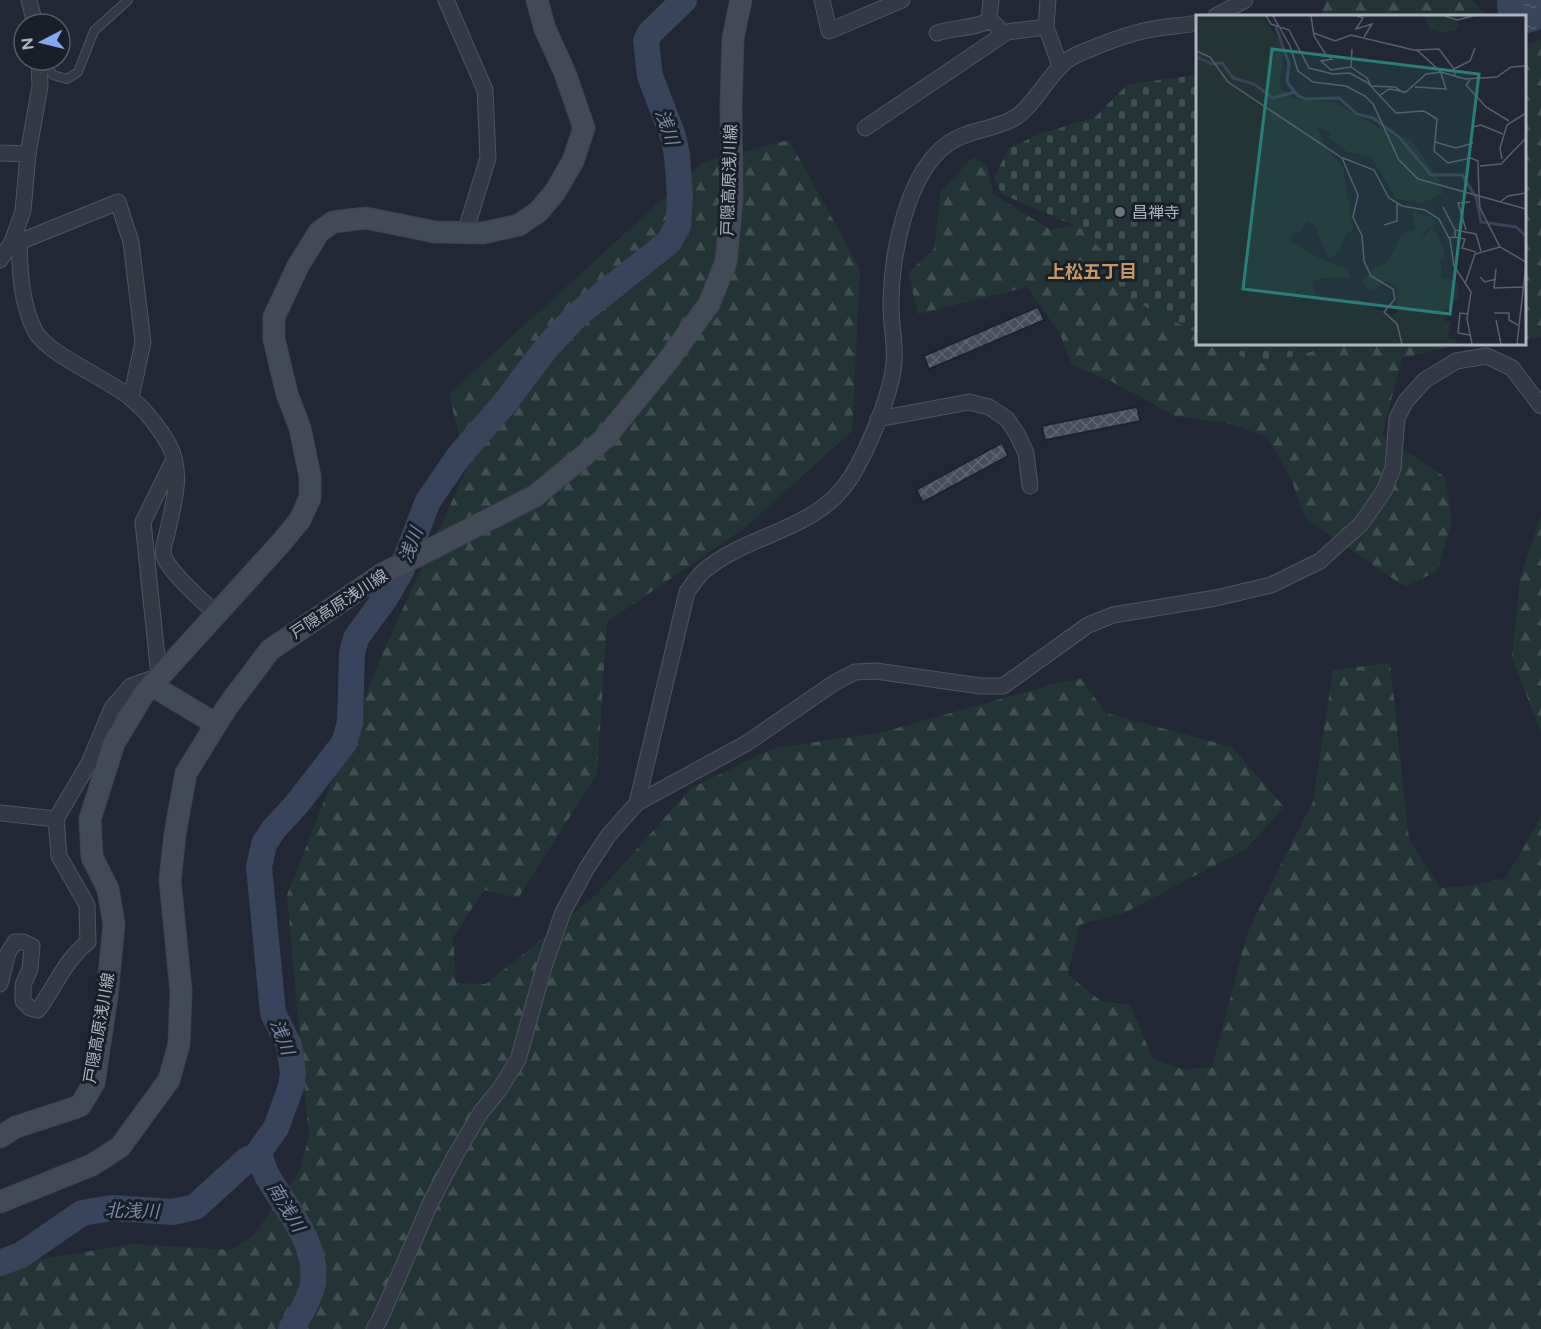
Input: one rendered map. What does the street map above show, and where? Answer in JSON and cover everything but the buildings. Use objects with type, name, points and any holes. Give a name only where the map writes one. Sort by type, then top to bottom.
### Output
[{"type":"main road","name":"戸隠高原浅川線","points":[[0,1137],[16,1127],[80,1106],[94,1083],[107,996],[114,924],[108,890],[92,857],[90,819],[114,743],[143,694],[300,520],[310,498],[310,476],[302,437],[287,394],[274,339],[274,317],[298,266],[318,232],[333,222],[366,218],[435,232],[483,233],[519,225],[538,212],[555,192],[573,161],[584,128],[565,73],[545,29],[537,0]]},
{"type":"main road","name":"戸隠高原浅川線","points":[[0,1202],[92,1165],[120,1147],[169,1080],[179,1044],[182,991],[170,880],[175,834],[186,774],[227,707],[270,650],[382,574],[535,496],[604,439],[667,362],[709,304],[726,262],[732,200],[733,38],[741,0]]},
{"type":"main road","points":[[155,681],[216,724]]},
{"type":"street","points":[[446,0],[485,90],[488,158],[465,233]]},
{"type":"street","points":[[822,0],[829,31],[902,0]]},
{"type":"street","points":[[989,20],[991,0]]},
{"type":"street","points":[[1048,0],[1046,27],[1060,66]]},
{"type":"street","points":[[1218,15],[1245,0]]},
{"type":"street","points":[[989,20],[1006,32]]},
{"type":"street","points":[[937,33],[983,24],[989,20]]},
{"type":"street","points":[[637,803],[687,592],[703,572],[720,560],[779,530],[807,519],[839,494],[851,477],[878,419],[890,384],[894,362],[891,300],[897,236],[912,193],[933,157],[948,143],[1018,116],[1060,66],[1072,57],[1111,40],[1148,30],[1196,23]]},
{"type":"street","points":[[865,128],[1006,32],[1046,27]]},
{"type":"street","points":[[39,72],[40,86],[28,154],[24,211],[16,242],[27,311],[36,334],[53,349],[131,398],[152,420],[170,446],[177,468],[177,489],[164,545],[164,556],[172,569],[216,614]]},
{"type":"street","points":[[0,153],[28,154]]},
{"type":"street","points":[[0,260],[16,242],[118,201],[131,242],[143,342],[131,398]]},
{"type":"street","points":[[374,1329],[381,1319],[430,1204],[456,1154],[481,1112],[499,1090],[518,1060],[544,967],[563,912],[608,836],[637,803],[747,744],[834,683],[855,672],[876,671],[980,686],[1003,686],[1088,625],[1113,615],[1216,598],[1271,585],[1320,561],[1362,524],[1384,491],[1393,468],[1397,418],[1406,401],[1425,380],[1456,361],[1487,356],[1512,368],[1541,406]]},
{"type":"street","points":[[878,419],[969,402],[989,407],[1007,419],[1017,434],[1026,453],[1030,486]]},
{"type":"street","points":[[0,984],[9,953],[15,942],[23,942],[32,946],[30,969],[23,985],[23,1001],[30,1008],[38,1010],[56,985],[66,965],[88,942],[87,905],[59,856],[56,819],[88,763],[112,708],[131,686],[155,681],[143,522],[174,459]]},
{"type":"street","points":[[0,813],[56,819]]},
{"type":"lane","points":[[51,72],[53,75],[67,79],[78,72],[94,31],[128,0]]},
{"type":"green space","points":[[1326,0],[1471,0],[1487,15],[1321,15]]},
{"type":"green space","points":[[1541,40],[1541,337],[1526,339],[1526,45]]},
{"type":"green space","name":"昌禅寺","points":[[1196,75],[1196,332],[1117,292],[1108,257],[1082,229],[1002,194],[994,178],[1009,148],[1042,133],[1094,118],[1128,84]]},
{"type":"green space","points":[[1196,123],[1196,345],[1473,345],[1444,348],[1402,358],[1382,435],[1445,477],[1452,521],[1437,571],[1405,587],[1305,518],[1292,481],[1267,437],[1228,423],[1175,416],[1109,380],[1072,365],[1060,334],[1027,287],[918,314],[908,273],[934,249],[941,191],[973,157],[987,165],[993,194],[1051,230],[1084,223]]},
{"type":"green space","points":[[789,140],[860,269],[852,431],[746,527],[607,622],[597,774],[518,898],[484,890],[453,937],[456,983],[486,984],[597,894],[691,788],[774,748],[883,732],[1054,684],[1081,679],[1106,713],[1232,747],[1284,807],[1246,849],[1124,913],[1079,925],[1068,975],[1101,1001],[1130,1005],[1153,1059],[1182,1069],[1212,1068],[1247,934],[1313,802],[1333,670],[1390,663],[1409,839],[1440,888],[1468,886],[1506,878],[1541,817],[1541,1329],[0,1329],[0,1257],[43,1259],[133,1244],[230,1250],[253,1236],[299,1172],[309,1137],[287,895],[381,657],[467,468],[449,394],[703,162]]},
{"type":"green space","points":[[1220,345],[1337,346],[1258,364]]},
{"type":"green space","points":[[1541,516],[1541,733],[1512,657],[1520,578]]},
{"type":"water","points":[[1497,0],[1541,0],[1541,29],[1526,34],[1526,15],[1498,15]]},
{"type":"waterway","name":"浅川","points":[[0,1263],[21,1255],[82,1213],[112,1208],[173,1212],[195,1207],[248,1159],[255,1157],[276,1128],[291,1087],[293,1073],[289,1045],[273,1013],[259,867],[264,844],[344,743],[350,723],[352,653],[356,638],[386,597],[401,571],[428,501],[459,456],[504,404],[547,347],[578,314],[669,242],[678,225],[680,197],[677,155],[673,136],[650,76],[646,41],[650,33],[684,0]]},
{"type":"waterway","name":"南浅川","points":[[258,1153],[267,1176],[300,1228],[311,1254],[312,1289],[291,1329]]},
{"type":"place","name":"昌禅寺","points":[[1120,212]]},
{"type":"district","name":"上松五丁目","points":[[1092,272]]},
{"type":"water label","name":"北浅川","points":[[132,1211]]}]
